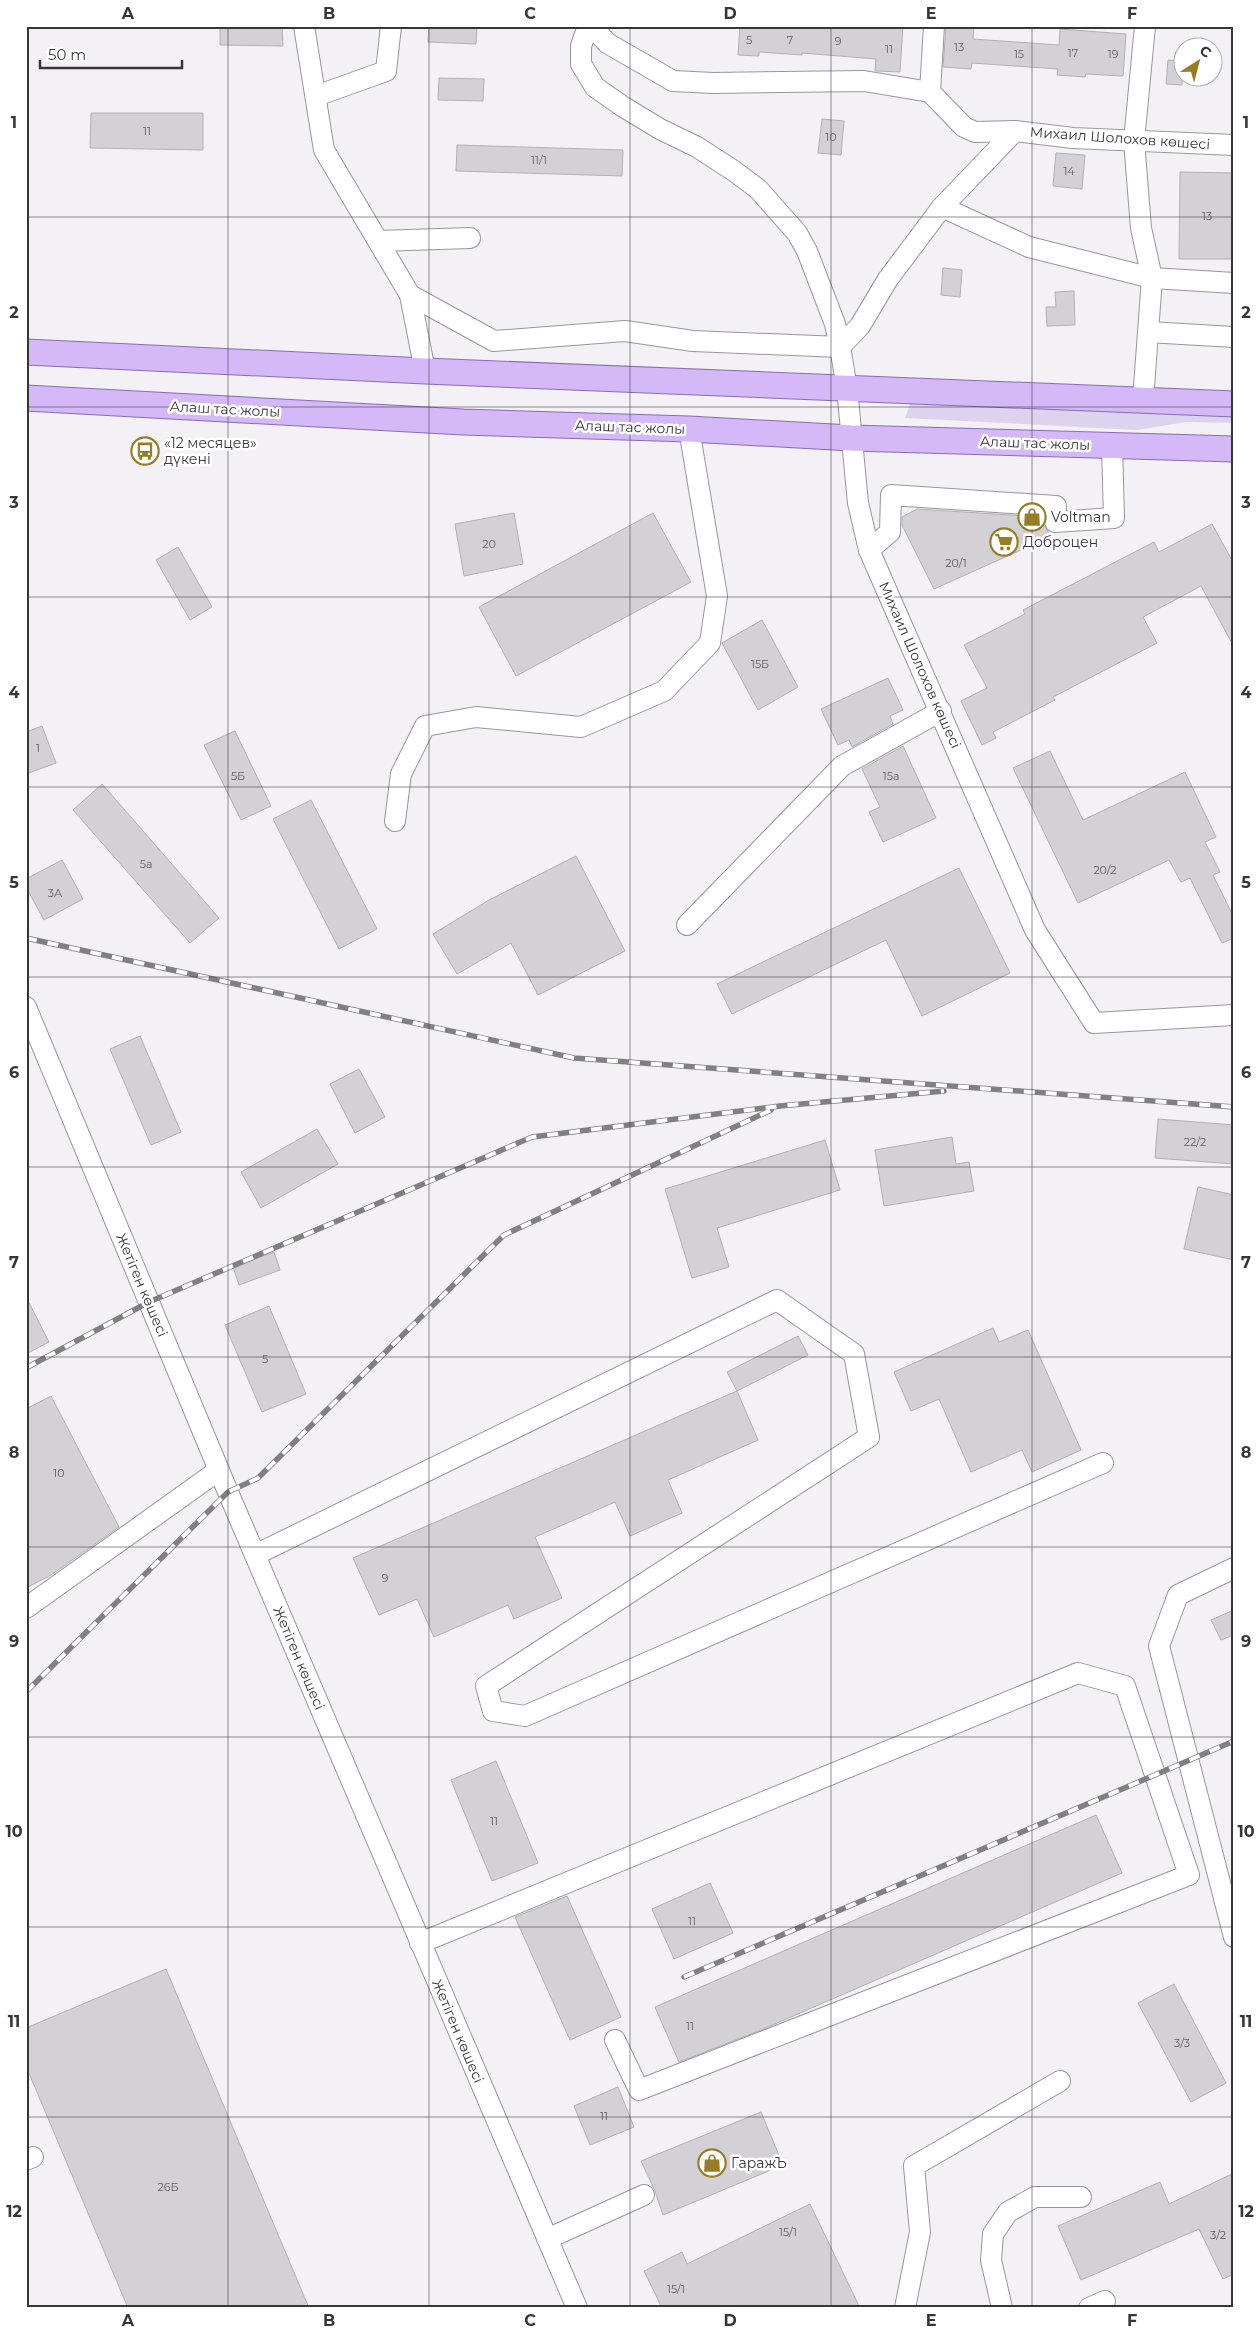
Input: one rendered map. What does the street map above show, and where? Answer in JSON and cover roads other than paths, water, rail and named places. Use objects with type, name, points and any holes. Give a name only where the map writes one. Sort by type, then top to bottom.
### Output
[{"type":"main road","points":[[26,352],[425,371],[1234,404]]},
{"type":"main road","name":"Алаш тас жолы","points":[[26,398],[463,422],[689,429],[851,438],[1234,449]]},
{"type":"street","points":[[304,26],[324,150],[410,295],[425,371]]},
{"type":"street","points":[[316,96],[386,71],[391,26]]},
{"type":"street","points":[[590,26],[607,43],[673,82],[864,81],[930,92],[964,127],[975,132],[1015,131]]},
{"type":"street","name":"Михаил Шолохов көшесі","points":[[590,26],[581,46],[581,64],[595,87],[660,129],[698,146],[734,171],[758,190],[797,233],[807,251],[835,324],[840,347],[847,388],[858,504],[869,550],[941,711],[1035,930],[1094,1023],[1234,1015]]},
{"type":"street","points":[[930,92],[934,26]]},
{"type":"street","points":[[1143,400],[1152,278],[1141,228],[1134,141],[1145,26]]},
{"type":"street","name":"Михаил Шолохов көшесі","points":[[840,347],[860,326],[888,279],[942,207],[1015,131],[1134,141],[1234,145]]},
{"type":"street","points":[[942,207],[1028,247],[1152,278],[1234,284]]},
{"type":"street","points":[[378,241],[470,238]]},
{"type":"street","points":[[410,295],[494,341],[624,331],[693,342],[840,347]]},
{"type":"street","points":[[1148,332],[1234,337]]},
{"type":"street","points":[[395,821],[401,774],[425,726],[476,717],[581,727],[664,691],[710,643],[717,596],[689,429]]},
{"type":"street","points":[[869,550],[890,532],[891,495],[1056,506],[1055,522],[1114,518],[1112,445]]},
{"type":"street","points":[[687,925],[842,766],[941,711]]},
{"type":"street","name":"Жетіген көшесі","points":[[26,1007],[219,1470],[577,2308]]},
{"type":"street","points":[[255,1555],[777,1300],[854,1354],[869,1437],[486,1686],[493,1711],[525,1716],[1103,1464]]},
{"type":"street","points":[[26,1608],[219,1470]]},
{"type":"street","points":[[1234,1568],[1178,1596],[1159,1646],[1234,1937]]},
{"type":"street","points":[[420,1943],[1078,1673],[1125,1686],[1189,1875],[639,2090],[615,2040]]},
{"type":"street","points":[[905,2308],[920,2232],[914,2166],[1060,2081]]},
{"type":"street","points":[[547,2239],[644,2195]]},
{"type":"street","points":[[1002,2308],[991,2260],[993,2234],[1008,2212],[1035,2197],[1081,2197]]},
{"type":"railway","points":[[26,938],[574,1058],[1234,1107]]},
{"type":"railway","points":[[26,1368],[149,1302],[532,1137],[780,1106],[944,1091]]},
{"type":"railway","points":[[26,1692],[228,1492],[258,1478],[504,1235],[771,1110]]},
{"type":"railway","points":[[684,1977],[1234,1741]]},
{"type":"place","name":"«12 месяцев» дүкені","points":[[145,451]]},
{"type":"place","name":"Voltman","points":[[1032,517]]},
{"type":"place","name":"Доброцен","points":[[1004,542]]},
{"type":"place","name":"ГаражЪ","points":[[712,2163]]}]
